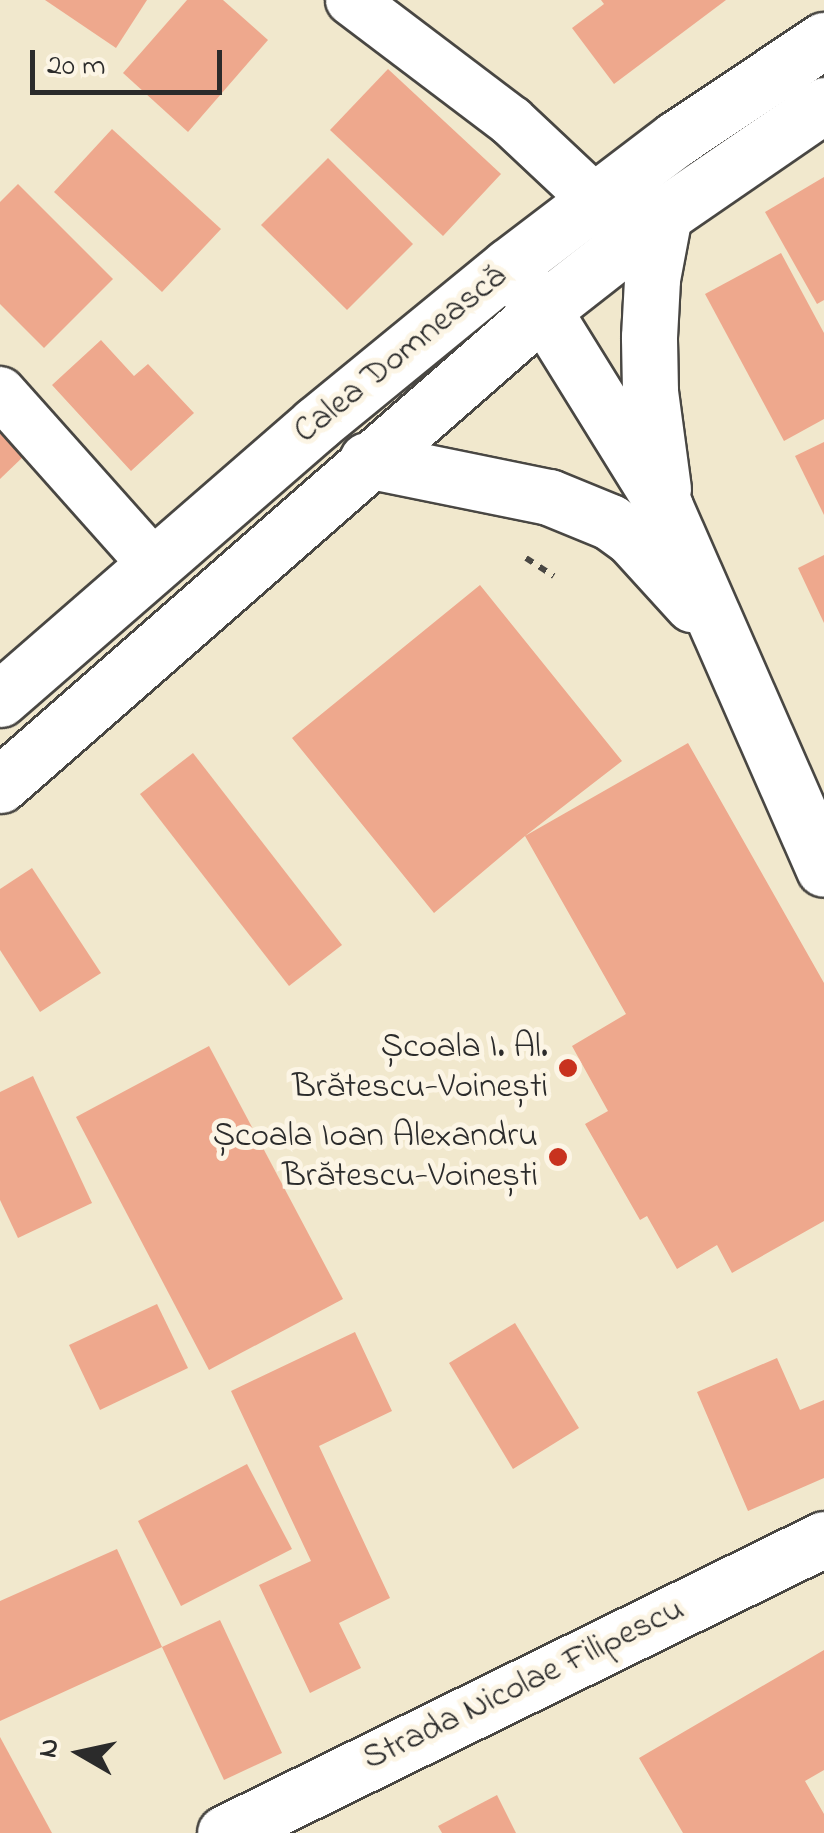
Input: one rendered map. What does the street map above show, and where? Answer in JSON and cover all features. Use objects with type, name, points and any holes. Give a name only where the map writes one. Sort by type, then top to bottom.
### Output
[{"type":"main road","name":"Calea Domnească","points":[[0,699],[153,564],[509,266],[594,199],[824,40]]},
{"type":"main road","points":[[0,785],[194,611],[543,310],[646,229],[824,105]]},
{"type":"main road","points":[[646,229],[652,279],[652,406],[666,507]]},
{"type":"main road","points":[[509,266],[543,310],[666,507],[824,868]]},
{"type":"main road","points":[[367,460],[549,497],[610,522],[630,536],[722,636]]},
{"type":"main road","name":"Strada Nicolae Filipescu","points":[[225,1833],[824,1538]]},
{"type":"street","points":[[351,0],[511,121],[594,199],[646,229]]},
{"type":"street","points":[[0,392],[153,564]]},
{"type":"building","points":[[45,0],[147,0],[116,48]]},
{"type":"building","points":[[187,0],[223,0],[268,40],[188,132],[123,73]]},
{"type":"building","points":[[601,0],[726,0],[614,84],[572,28],[604,4]]},
{"type":"building","points":[[388,69],[501,174],[443,236],[330,130]]},
{"type":"building","points":[[112,129],[221,229],[162,292],[54,192]]},
{"type":"building","points":[[328,158],[413,244],[347,310],[261,225]]},
{"type":"building","points":[[824,177],[824,300],[817,304],[765,212]]},
{"type":"building","points":[[18,184],[113,279],[44,348],[0,304],[0,202]]},
{"type":"building","points":[[781,253],[824,333],[824,419],[784,441],[705,294]]},
{"type":"building","points":[[101,340],[134,376],[148,364],[194,413],[131,471],[52,385]]},
{"type":"building","points":[[0,426],[26,454],[0,479]]},
{"type":"building","points":[[824,442],[824,515],[795,456]]},
{"type":"building","points":[[824,555],[824,623],[798,568]]},
{"type":"building","points":[[480,585],[622,761],[434,913],[292,738]]},
{"type":"building","points":[[688,743],[824,983],[824,1221],[732,1273],[717,1245],[677,1269],[647,1216],[640,1220],[585,1124],[608,1111],[572,1046],[626,1014],[525,836]]},
{"type":"building","points":[[193,753],[342,945],[289,986],[140,794]]},
{"type":"building","points":[[32,868],[101,973],[40,1012],[0,950],[0,889]]},
{"type":"building","points":[[209,1046],[343,1299],[209,1370],[76,1117]]},
{"type":"building","points":[[33,1076],[92,1203],[18,1238],[0,1200],[0,1092]]},
{"type":"building","points":[[157,1304],[188,1368],[100,1410],[69,1345]]},
{"type":"building","points":[[515,1323],[579,1428],[513,1469],[449,1363]]},
{"type":"building","points":[[355,1332],[392,1411],[319,1446],[390,1598],[339,1623],[361,1668],[310,1693],[259,1585],[311,1561],[231,1391]]},
{"type":"building","points":[[777,1358],[800,1410],[824,1400],[824,1478],[748,1511],[697,1392]]},
{"type":"building","points":[[247,1464],[292,1549],[181,1606],[138,1521]]},
{"type":"building","points":[[117,1549],[162,1647],[0,1721],[0,1601]]},
{"type":"building","points":[[220,1620],[282,1753],[224,1780],[162,1647]]},
{"type":"building","points":[[824,1650],[824,1770],[805,1781],[824,1814],[824,1833],[683,1833],[639,1758]]},
{"type":"building","points":[[0,1737],[52,1833],[0,1833]]},
{"type":"building","points":[[497,1795],[516,1833],[442,1833],[438,1826]]},
{"type":"place","name":"Școala I. Al. Brătescu-Voinești","points":[[568,1068]]},
{"type":"place","name":"Școala Ioan Alexandru Brătescu-Voinești","points":[[558,1157]]}]
